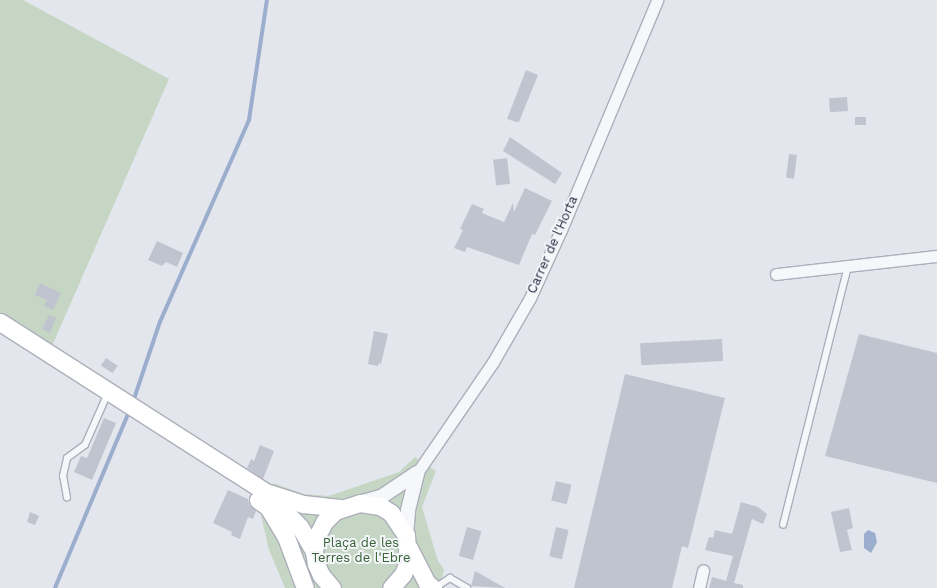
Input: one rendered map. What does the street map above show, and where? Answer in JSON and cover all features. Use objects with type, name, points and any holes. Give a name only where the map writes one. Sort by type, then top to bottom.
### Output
[{"type":"main road","points":[[0,322],[24,333],[104,385],[132,406],[267,493],[300,527],[314,551],[318,570],[330,587]]},
{"type":"main road","points":[[193,445],[211,467],[268,507],[286,537],[305,588]]},
{"type":"main road","points":[[267,493],[303,504],[340,508],[360,503],[380,506],[391,513],[408,541],[427,583],[434,588]]},
{"type":"main road","points":[[314,551],[321,526],[340,508]]},
{"type":"main road","points":[[391,588],[405,570],[408,541]]},
{"type":"street","name":"Carrer de l'Horta","points":[[417,473],[493,362],[530,298],[564,224],[657,0]]},
{"type":"street","points":[[776,274],[848,268],[937,256]]},
{"type":"street","points":[[360,503],[381,497],[417,473]]},
{"type":"street","points":[[408,541],[408,510],[417,473]]},
{"type":"street","points":[[699,588],[703,570]]},
{"type":"lane","points":[[783,525],[848,268]]},
{"type":"lane","points":[[67,498],[63,476],[67,458],[85,445],[104,385]]},
{"type":"lane","points":[[434,588],[450,578],[467,588]]},
{"type":"green space","points":[[0,0],[23,0],[169,79],[52,346],[0,315]]},
{"type":"green space","name":"Plaça de les Terres de l'Ebre","points":[[415,457],[436,471],[422,507],[438,561],[444,569],[440,588],[285,588],[269,550],[261,515],[273,483],[304,494],[329,496],[399,472]]},
{"type":"water","points":[[868,530],[875,533],[877,542],[871,553],[864,548],[864,534]]},
{"type":"building","points":[[526,70],[538,75],[519,122],[516,122],[507,119]]},
{"type":"building","points":[[847,97],[848,111],[830,112],[829,98]]},
{"type":"building","points":[[855,117],[866,117],[866,125],[855,125]]},
{"type":"building","points":[[510,137],[562,173],[555,184],[503,151]]},
{"type":"building","points":[[789,154],[797,155],[794,179],[786,178]]},
{"type":"building","points":[[507,158],[510,184],[496,186],[493,160]]},
{"type":"building","points":[[525,188],[552,201],[535,235],[532,234],[519,265],[467,247],[465,252],[454,248],[463,230],[460,229],[472,204],[484,209],[482,213],[504,222],[513,203],[514,212]]},
{"type":"building","points":[[157,241],[183,253],[177,267],[166,262],[162,266],[148,260]]},
{"type":"building","points":[[40,283],[61,293],[53,310],[44,306],[47,300],[35,295]]},
{"type":"building","points":[[49,315],[56,318],[50,333],[42,329]]},
{"type":"building","points":[[374,331],[388,334],[381,364],[379,363],[378,366],[368,364]]},
{"type":"building","points":[[859,334],[937,353],[937,483],[825,456]]},
{"type":"building","points":[[722,339],[723,361],[641,365],[640,343]]},
{"type":"building","points":[[106,358],[118,366],[113,373],[101,365]]},
{"type":"building","points":[[625,374],[725,398],[688,548],[682,546],[672,588],[574,588]]},
{"type":"building","points":[[104,418],[116,423],[92,480],[74,472],[81,456],[87,458]]},
{"type":"building","points":[[260,445],[274,451],[263,479],[247,468],[251,459],[254,461]]},
{"type":"building","points":[[556,481],[572,485],[567,504],[551,500]]},
{"type":"building","points":[[228,490],[248,499],[249,505],[256,511],[253,519],[248,517],[240,539],[231,535],[232,532],[213,523]]},
{"type":"building","points":[[741,502],[758,507],[767,514],[763,524],[752,519],[734,583],[743,585],[743,588],[709,588],[712,577],[726,581],[733,556],[705,550],[709,537],[713,538],[715,530],[732,534]]},
{"type":"building","points":[[849,508],[853,528],[847,530],[852,550],[840,552],[831,512]]},
{"type":"building","points":[[30,512],[39,516],[35,525],[27,522]]},
{"type":"building","points":[[467,527],[481,531],[473,560],[459,556]]},
{"type":"building","points":[[556,527],[569,530],[562,559],[549,556]]},
{"type":"building","points":[[475,571],[505,588],[471,586]]},
{"type":"waterway","points":[[133,402],[160,322],[249,120],[267,0]]},
{"type":"waterway","points":[[55,588],[130,410]]}]
